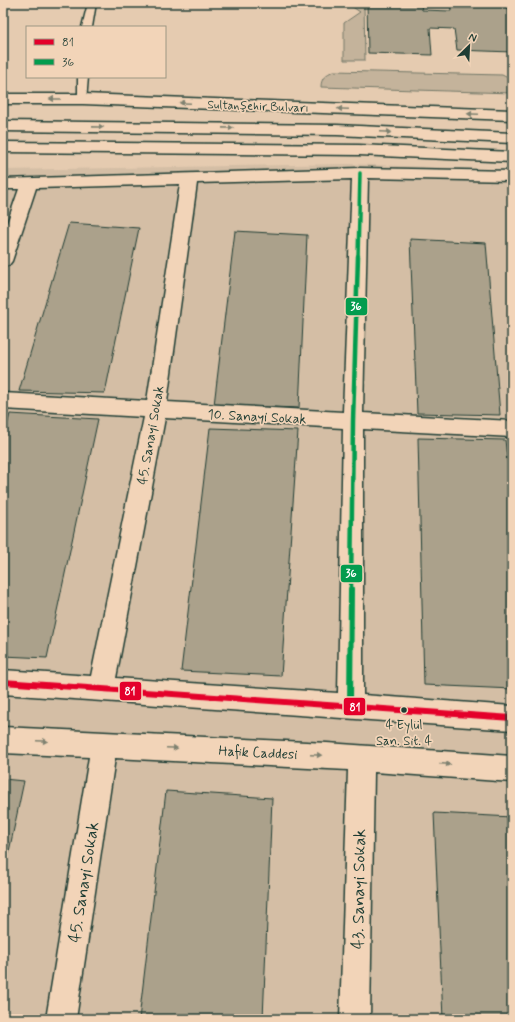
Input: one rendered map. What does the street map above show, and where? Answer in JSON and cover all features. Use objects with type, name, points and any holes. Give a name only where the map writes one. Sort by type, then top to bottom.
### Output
[{"type":"main road","name":"Sultanşehir Bulvarı","points":[[3,99],[83,99],[512,115]]},
{"type":"main road","name":"Sultanşehir Bulvarı","points":[[3,126],[337,130],[512,138]]},
{"type":"main road","points":[[3,147],[359,150],[512,157]]},
{"type":"main road","points":[[350,707],[353,421],[360,173]]},
{"type":"main road","points":[[3,184],[360,173],[512,176]]},
{"type":"main road","name":"45. Sanayi Sokak","points":[[101,690],[156,410],[189,178]]},
{"type":"main road","points":[[3,260],[29,182]]},
{"type":"main road","name":"10. Sanayi Sokak","points":[[3,401],[512,430]]},
{"type":"main road","points":[[3,682],[512,718]]},
{"type":"main road","name":"Hafik Caddesi","points":[[3,740],[361,758],[512,769]]},
{"type":"main road","name":"45. Sanayi Sokak","points":[[61,1019],[104,744]]},
{"type":"main road","name":"43. Sanayi Sokak","points":[[355,1019],[361,758]]},
{"type":"lane","points":[[87,26],[92,3]]},
{"type":"lane","points":[[83,78],[83,99]]},
{"type":"shaded area","points":[[355,3],[364,4],[365,60],[344,60],[344,23],[360,12],[351,6]]},
{"type":"shaded area","points":[[334,71],[502,75],[512,80],[512,93],[321,87],[324,77]]},
{"type":"shaded area","points":[[348,164],[512,170],[512,1019],[3,1019],[3,170]]},
{"type":"building","points":[[367,3],[427,3],[421,4],[422,10],[451,11],[450,3],[506,3],[507,9],[512,9],[512,35],[509,35],[512,52],[457,50],[454,29],[430,28],[432,55],[368,53]]},
{"type":"building","points":[[69,223],[139,228],[105,393],[19,391]]},
{"type":"building","points":[[235,231],[307,235],[299,408],[214,405]]},
{"type":"building","points":[[410,239],[486,243],[500,415],[417,413]]},
{"type":"building","points":[[10,414],[98,419],[47,658],[3,656],[3,440]]},
{"type":"building","points":[[210,428],[298,431],[281,676],[181,671]]},
{"type":"building","points":[[418,438],[505,440],[512,503],[512,689],[424,685]]},
{"type":"building","points":[[3,779],[24,781],[3,880]]},
{"type":"building","points":[[166,791],[272,798],[263,1019],[139,1019]]},
{"type":"building","points":[[434,813],[512,817],[512,1019],[443,1019]]},
{"type":"transit line","name":"36","points":[[350,707],[353,421],[360,173]]},
{"type":"transit line","name":"81","points":[[3,682],[512,718]]},
{"type":"place","name":"4 Eylül San. Sit. 4","points":[[404,710]]}]
